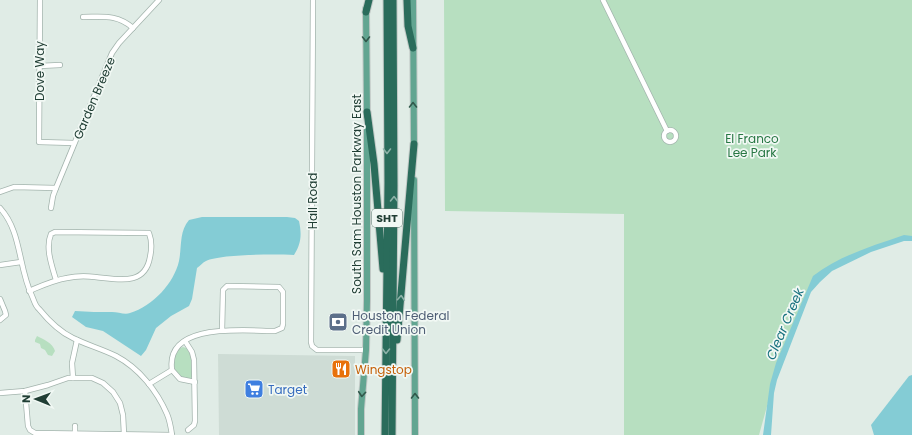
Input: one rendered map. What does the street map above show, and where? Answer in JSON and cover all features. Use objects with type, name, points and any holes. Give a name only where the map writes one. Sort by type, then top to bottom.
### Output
[{"type":"highway","points":[[366,12],[367,0]]},
{"type":"highway","name":"SHT","points":[[385,435],[387,302],[387,0]]},
{"type":"highway","name":"SHT","points":[[392,435],[394,185],[393,0]]},
{"type":"highway","points":[[407,0],[408,26],[413,48]]},
{"type":"highway","points":[[367,112],[374,164],[387,302]]},
{"type":"highway","points":[[393,364],[397,346],[414,144]]},
{"type":"main road","points":[[413,0],[415,435]]},
{"type":"main road","name":"South Sam Houston Parkway East","points":[[361,435],[361,409],[366,350],[366,12]]},
{"type":"street","name":"Dove Way","points":[[40,0],[39,142],[74,143]]},
{"type":"street","name":"Garden Breeze","points":[[51,208],[56,188],[112,53],[118,43],[159,0]]},
{"type":"street","name":"Hall Road","points":[[313,0],[312,346],[317,350],[366,350]]},
{"type":"street","points":[[603,0],[667,132]]},
{"type":"street","points":[[83,17],[117,18],[125,21],[133,28]]},
{"type":"street","points":[[39,66],[60,65]]},
{"type":"street","points":[[0,192],[14,187],[56,188]]},
{"type":"street","points":[[0,208],[12,228],[18,243],[21,262],[29,291],[38,308],[57,328],[77,340],[118,357],[140,374],[149,384],[167,415],[172,435],[35,433],[30,430],[28,426],[25,391]]},
{"type":"street","points":[[29,291],[56,280],[67,278],[93,276],[114,279],[130,279],[139,276],[148,267],[152,246],[149,233],[55,232],[51,234],[49,245],[51,263],[56,280]]},
{"type":"street","points":[[0,265],[21,262]]},
{"type":"street","points":[[195,382],[180,379],[172,370],[173,354],[176,348],[197,334],[214,330],[275,331],[282,328],[283,292],[279,287],[227,286],[223,290],[222,330]]},
{"type":"street","points":[[0,299],[6,315],[0,320]]},
{"type":"street","points":[[73,378],[72,362],[77,340]]},
{"type":"street","points":[[185,341],[192,352],[194,360],[195,382],[195,421],[194,425],[188,430]]},
{"type":"street","points":[[149,384],[172,370]]},
{"type":"street","points":[[0,393],[25,391],[73,378],[92,378],[103,383],[113,392],[122,409],[124,434]]},
{"type":"street","points":[[75,426],[75,434]]},
{"type":"shaded area","points":[[218,354],[355,356],[355,435],[219,435]]},
{"type":"green space","name":"El Franco Lee Park","points":[[444,0],[912,0],[912,239],[902,238],[825,270],[807,295],[774,381],[759,435],[624,435],[624,214],[445,211]]},
{"type":"green space","points":[[37,336],[48,342],[54,348],[55,351],[52,356],[48,355],[45,350],[41,348],[40,344],[35,342]]},
{"type":"green space","points":[[183,347],[186,348],[190,354],[192,361],[193,376],[190,379],[179,374],[174,368],[174,357],[177,351]]},
{"type":"water","points":[[202,217],[295,218],[299,221],[301,235],[294,255],[236,256],[213,259],[204,262],[197,268],[192,299],[189,306],[171,316],[156,328],[146,350],[141,356],[103,331],[86,327],[72,317],[75,311],[128,314],[147,305],[161,293],[176,269],[179,261],[182,234],[189,220]]},
{"type":"water","points":[[904,235],[912,236],[912,241],[904,241],[871,252],[832,271],[811,292],[777,380],[774,393],[771,435],[763,435],[770,384],[776,363],[813,276],[834,262],[845,257]]},
{"type":"water","points":[[912,375],[912,435],[874,435],[871,425],[909,376]]},
{"type":"place","name":"Houston Federal Credit Union","points":[[338,322]]},
{"type":"place","name":"Wingstop","points":[[341,369]]},
{"type":"place","name":"Target","points":[[254,389]]},
{"type":"water label","name":"Clear Creek","points":[[785,324]]}]
